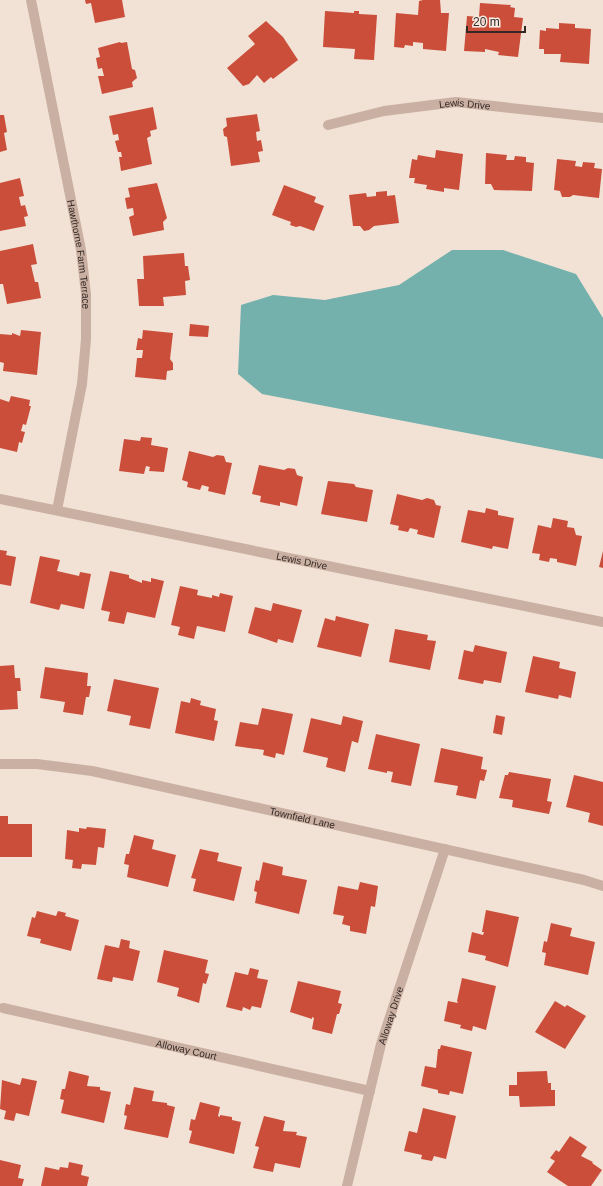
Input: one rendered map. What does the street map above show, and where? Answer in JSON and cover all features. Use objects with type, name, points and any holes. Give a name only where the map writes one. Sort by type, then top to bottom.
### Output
[{"type":"street","name":"Hawthorne Farm Terrace","points":[[32,0],[82,250],[86,294],[86,339],[82,384],[57,510]]},
{"type":"street","name":"Lewis Drive","points":[[328,125],[384,111],[456,102],[603,118]]},
{"type":"street","name":"Lewis Drive","points":[[0,499],[603,622]]},
{"type":"street","name":"Townfield Lane","points":[[0,764],[37,764],[92,771],[445,849],[603,886]]},
{"type":"street","name":"Alloway Drive","points":[[346,1186],[381,1044],[445,849]]},
{"type":"street","name":"Alloway Court","points":[[3,1008],[370,1091]]},
{"type":"water","points":[[452,250],[503,250],[576,274],[603,318],[603,459],[262,394],[238,374],[241,305],[273,295],[325,300],[399,285]]},
{"type":"building","points":[[85,0],[122,0],[125,17],[95,23],[91,3],[86,4]]},
{"type":"building","points":[[440,0],[441,13],[449,13],[446,51],[423,49],[423,43],[413,42],[413,46],[405,45],[404,48],[394,47],[396,13],[418,15],[419,1]]},
{"type":"building","points":[[480,3],[511,5],[510,7],[515,8],[514,17],[523,18],[518,57],[498,55],[499,52],[485,49],[485,52],[464,51],[467,16],[479,17]]},
{"type":"building","points":[[325,11],[354,13],[354,11],[359,11],[359,14],[377,15],[374,60],[354,59],[355,49],[323,47]]},
{"type":"building","points":[[266,21],[283,37],[298,60],[273,79],[271,77],[264,83],[257,75],[249,84],[243,86],[227,68],[255,44],[248,36]]},
{"type":"building","points":[[559,23],[575,24],[575,28],[591,29],[589,64],[560,62],[561,54],[544,54],[544,49],[539,49],[540,30],[546,31],[546,28],[559,29]]},
{"type":"building","points":[[120,42],[127,42],[132,69],[135,70],[137,78],[132,82],[133,87],[102,94],[98,76],[104,76],[102,68],[98,69],[96,58],[100,57],[98,48]]},
{"type":"building","points":[[153,107],[157,129],[150,131],[151,136],[147,138],[152,164],[121,171],[119,157],[122,157],[121,152],[118,152],[115,141],[119,140],[118,134],[113,135],[109,116]]},
{"type":"building","points":[[257,114],[260,131],[256,132],[257,141],[261,140],[263,151],[258,152],[260,162],[231,166],[227,137],[224,136],[223,129],[227,126],[226,118]]},
{"type":"building","points":[[0,115],[4,115],[7,132],[4,133],[7,150],[0,152]]},
{"type":"building","points":[[436,150],[463,154],[459,190],[444,188],[444,192],[426,189],[427,185],[414,183],[415,178],[409,178],[412,159],[417,160],[418,155],[435,158]]},
{"type":"building","points":[[486,153],[507,155],[506,160],[514,160],[515,156],[526,157],[526,162],[534,163],[532,191],[494,190],[491,184],[485,184]]},
{"type":"building","points":[[557,159],[576,161],[575,166],[582,167],[583,162],[595,163],[594,168],[602,169],[599,198],[573,195],[570,197],[562,197],[560,191],[554,190]]},
{"type":"building","points":[[20,178],[24,196],[19,197],[21,206],[25,205],[28,216],[24,217],[26,226],[0,231],[0,183]]},
{"type":"building","points":[[157,183],[167,218],[163,222],[164,230],[133,236],[129,217],[134,215],[133,208],[127,209],[125,198],[130,197],[128,188]]},
{"type":"building","points":[[284,185],[316,197],[314,202],[324,206],[314,231],[300,226],[296,227],[290,225],[291,222],[272,215]]},
{"type":"building","points":[[387,191],[387,196],[395,195],[399,223],[374,226],[369,230],[364,231],[360,226],[353,226],[349,195],[366,193],[367,197],[376,196],[376,192]]},
{"type":"building","points":[[33,244],[37,264],[31,265],[35,282],[38,282],[41,298],[7,304],[3,284],[0,284],[0,251]]},
{"type":"building","points":[[184,253],[185,266],[188,266],[190,280],[185,281],[186,295],[163,297],[164,306],[139,306],[137,279],[144,279],[143,256]]},
{"type":"building","points":[[190,324],[209,326],[208,337],[189,336]]},
{"type":"building","points":[[21,330],[41,332],[37,375],[3,371],[4,363],[0,362],[0,334],[12,335],[12,333],[20,336]]},
{"type":"building","points":[[143,330],[173,333],[170,359],[173,363],[173,370],[167,371],[166,380],[135,377],[137,358],[142,358],[143,350],[136,350],[138,338],[142,339]]},
{"type":"building","points":[[11,396],[30,400],[29,406],[31,406],[26,425],[23,424],[21,431],[25,432],[22,443],[19,442],[17,452],[0,448],[0,399],[9,402]]},
{"type":"building","points":[[141,437],[152,438],[151,445],[168,448],[164,472],[149,471],[150,467],[146,466],[144,474],[119,471],[124,439],[140,441]]},
{"type":"building","points":[[189,451],[213,457],[217,455],[224,456],[226,462],[232,463],[225,495],[208,491],[209,487],[202,485],[200,490],[187,487],[188,482],[182,480]]},
{"type":"building","points":[[259,465],[284,470],[288,468],[295,469],[297,475],[303,477],[297,506],[280,502],[280,506],[260,502],[261,496],[252,494]]},
{"type":"building","points":[[328,481],[354,484],[356,487],[373,490],[367,522],[321,514]]},
{"type":"building","points":[[397,494],[422,500],[427,498],[434,500],[436,505],[441,506],[434,538],[417,534],[418,530],[410,528],[408,532],[398,530],[399,526],[390,524]]},
{"type":"building","points":[[486,508],[498,511],[498,515],[514,518],[508,549],[493,546],[492,549],[461,542],[468,510],[485,513]]},
{"type":"building","points":[[553,518],[568,521],[567,527],[574,528],[576,535],[582,536],[576,566],[557,562],[557,559],[550,558],[549,562],[539,560],[540,554],[532,553],[538,525],[551,528]]},
{"type":"building","points":[[0,550],[7,551],[6,555],[16,557],[11,586],[0,584]]},
{"type":"building","points":[[603,551],[603,568],[599,567]]},
{"type":"building","points":[[40,556],[60,560],[57,571],[79,576],[80,572],[91,574],[84,609],[61,604],[59,610],[30,603]]},
{"type":"building","points":[[110,571],[129,575],[129,578],[142,583],[142,580],[151,582],[151,578],[164,581],[155,618],[127,612],[124,624],[108,621],[110,612],[101,610]]},
{"type":"building","points":[[180,586],[198,590],[197,595],[212,598],[212,595],[219,597],[220,593],[233,596],[225,632],[197,626],[194,639],[178,635],[180,627],[171,625]]},
{"type":"building","points":[[273,603],[302,610],[293,643],[278,639],[277,643],[248,633],[255,607],[271,611]]},
{"type":"building","points":[[336,616],[369,624],[361,657],[317,647],[325,618],[335,621]]},
{"type":"building","points":[[395,629],[428,635],[427,640],[436,641],[430,670],[389,662]]},
{"type":"building","points":[[475,645],[507,652],[501,683],[484,680],[483,684],[458,679],[464,650],[473,652]]},
{"type":"building","points":[[533,656],[560,662],[559,668],[576,672],[571,698],[559,695],[558,699],[525,692]]},
{"type":"building","points":[[14,665],[15,678],[20,678],[21,691],[17,691],[18,709],[0,710],[0,666]]},
{"type":"building","points":[[45,667],[88,673],[87,686],[91,686],[89,697],[86,697],[83,715],[63,712],[65,702],[40,698]]},
{"type":"building","points":[[114,679],[159,688],[150,729],[129,725],[131,716],[107,711]]},
{"type":"building","points":[[191,698],[201,701],[200,705],[216,709],[214,720],[218,721],[214,741],[175,733],[181,701],[190,703]]},
{"type":"building","points":[[262,708],[293,714],[284,755],[276,753],[275,758],[263,755],[264,750],[235,746],[240,722],[258,725]]},
{"type":"building","points":[[496,715],[505,717],[502,735],[493,733]]},
{"type":"building","points":[[343,716],[363,721],[358,743],[352,741],[345,772],[326,767],[328,758],[303,752],[311,718],[341,725]]},
{"type":"building","points":[[376,734],[420,744],[411,786],[391,782],[393,772],[387,771],[387,773],[368,769]]},
{"type":"building","points":[[441,748],[483,757],[481,769],[487,770],[484,781],[480,780],[476,799],[456,795],[458,786],[434,782]]},
{"type":"building","points":[[509,772],[551,779],[547,801],[552,802],[549,814],[512,807],[513,800],[499,798],[505,775],[508,775]]},
{"type":"building","points":[[574,775],[603,782],[603,826],[588,822],[590,813],[566,807]]},
{"type":"building","points":[[0,816],[8,816],[8,824],[32,824],[32,857],[0,857]]},
{"type":"building","points":[[87,827],[106,829],[104,848],[98,847],[96,865],[82,864],[81,869],[72,868],[73,860],[65,859],[67,830],[79,832],[79,828],[86,829]]},
{"type":"building","points":[[134,835],[154,840],[152,849],[176,855],[168,887],[127,877],[129,865],[124,864],[126,854],[129,854]]},
{"type":"building","points":[[200,849],[219,853],[217,861],[242,867],[234,901],[193,891],[196,879],[191,878]]},
{"type":"building","points":[[263,862],[283,867],[282,875],[307,880],[299,914],[255,903],[257,892],[254,891],[256,880],[259,881]]},
{"type":"building","points":[[360,882],[378,886],[375,907],[371,906],[366,934],[350,931],[350,926],[342,924],[344,916],[333,914],[338,886],[358,890]]},
{"type":"building","points":[[486,910],[519,917],[508,967],[485,960],[486,956],[468,952],[472,932],[483,935],[484,932],[482,932]]},
{"type":"building","points":[[37,911],[56,916],[58,911],[66,913],[65,916],[79,920],[71,951],[40,943],[41,939],[27,936],[32,917],[35,918]]},
{"type":"building","points":[[551,923],[572,928],[570,936],[595,942],[588,975],[544,965],[546,953],[542,952],[544,941],[547,942]]},
{"type":"building","points":[[121,939],[130,941],[129,948],[140,951],[133,981],[113,977],[112,982],[97,979],[105,945],[119,948]]},
{"type":"building","points":[[164,950],[208,960],[205,973],[209,974],[206,984],[203,983],[199,1003],[177,996],[179,988],[157,982]]},
{"type":"building","points":[[250,968],[259,970],[257,978],[268,980],[261,1008],[252,1006],[250,1010],[243,1007],[242,1011],[226,1007],[235,972],[248,975]]},
{"type":"building","points":[[462,978],[496,986],[486,1030],[473,1026],[472,1031],[460,1028],[461,1025],[444,1021],[448,1001],[458,1003],[457,1001]]},
{"type":"building","points":[[298,981],[341,991],[338,1003],[342,1004],[339,1014],[337,1014],[332,1034],[312,1029],[314,1018],[312,1017],[312,1019],[290,1012]]},
{"type":"building","points":[[555,1001],[565,1007],[567,1005],[586,1016],[565,1049],[535,1032]]},
{"type":"building","points":[[441,1045],[472,1052],[463,1094],[450,1091],[449,1095],[438,1093],[438,1090],[421,1086],[425,1066],[436,1068],[438,1049],[440,1049]]},
{"type":"building","points":[[69,1071],[89,1076],[87,1086],[100,1087],[100,1090],[111,1092],[104,1123],[61,1113],[64,1100],[60,1099],[62,1089],[65,1089]]},
{"type":"building","points":[[547,1071],[548,1083],[551,1083],[551,1090],[555,1090],[555,1106],[520,1107],[519,1096],[509,1096],[509,1085],[517,1085],[517,1072]]},
{"type":"building","points":[[22,1078],[37,1081],[29,1116],[16,1113],[14,1121],[4,1119],[6,1111],[0,1109],[2,1080],[20,1085]]},
{"type":"building","points":[[134,1087],[154,1091],[152,1101],[167,1103],[167,1105],[175,1107],[168,1138],[124,1129],[127,1116],[124,1115],[126,1104],[130,1105]]},
{"type":"building","points":[[200,1102],[220,1107],[218,1116],[220,1117],[220,1115],[232,1117],[232,1120],[241,1122],[234,1154],[189,1143],[192,1131],[189,1130],[191,1119],[195,1120]]},
{"type":"building","points":[[423,1108],[456,1116],[446,1159],[434,1156],[432,1161],[421,1159],[422,1155],[404,1151],[409,1131],[417,1133]]},
{"type":"building","points":[[264,1116],[285,1121],[283,1131],[297,1132],[296,1135],[307,1137],[300,1168],[275,1163],[273,1172],[253,1168],[259,1147],[255,1146]]},
{"type":"building","points":[[570,1136],[587,1147],[581,1156],[593,1162],[592,1163],[602,1170],[591,1186],[568,1186],[547,1172],[555,1161],[550,1158],[556,1150],[559,1152]]},
{"type":"building","points":[[0,1160],[21,1165],[18,1178],[24,1179],[22,1186],[0,1186]]},
{"type":"building","points":[[69,1162],[83,1165],[81,1175],[89,1177],[87,1186],[41,1186],[45,1167],[59,1170],[60,1167],[68,1168]]}]
